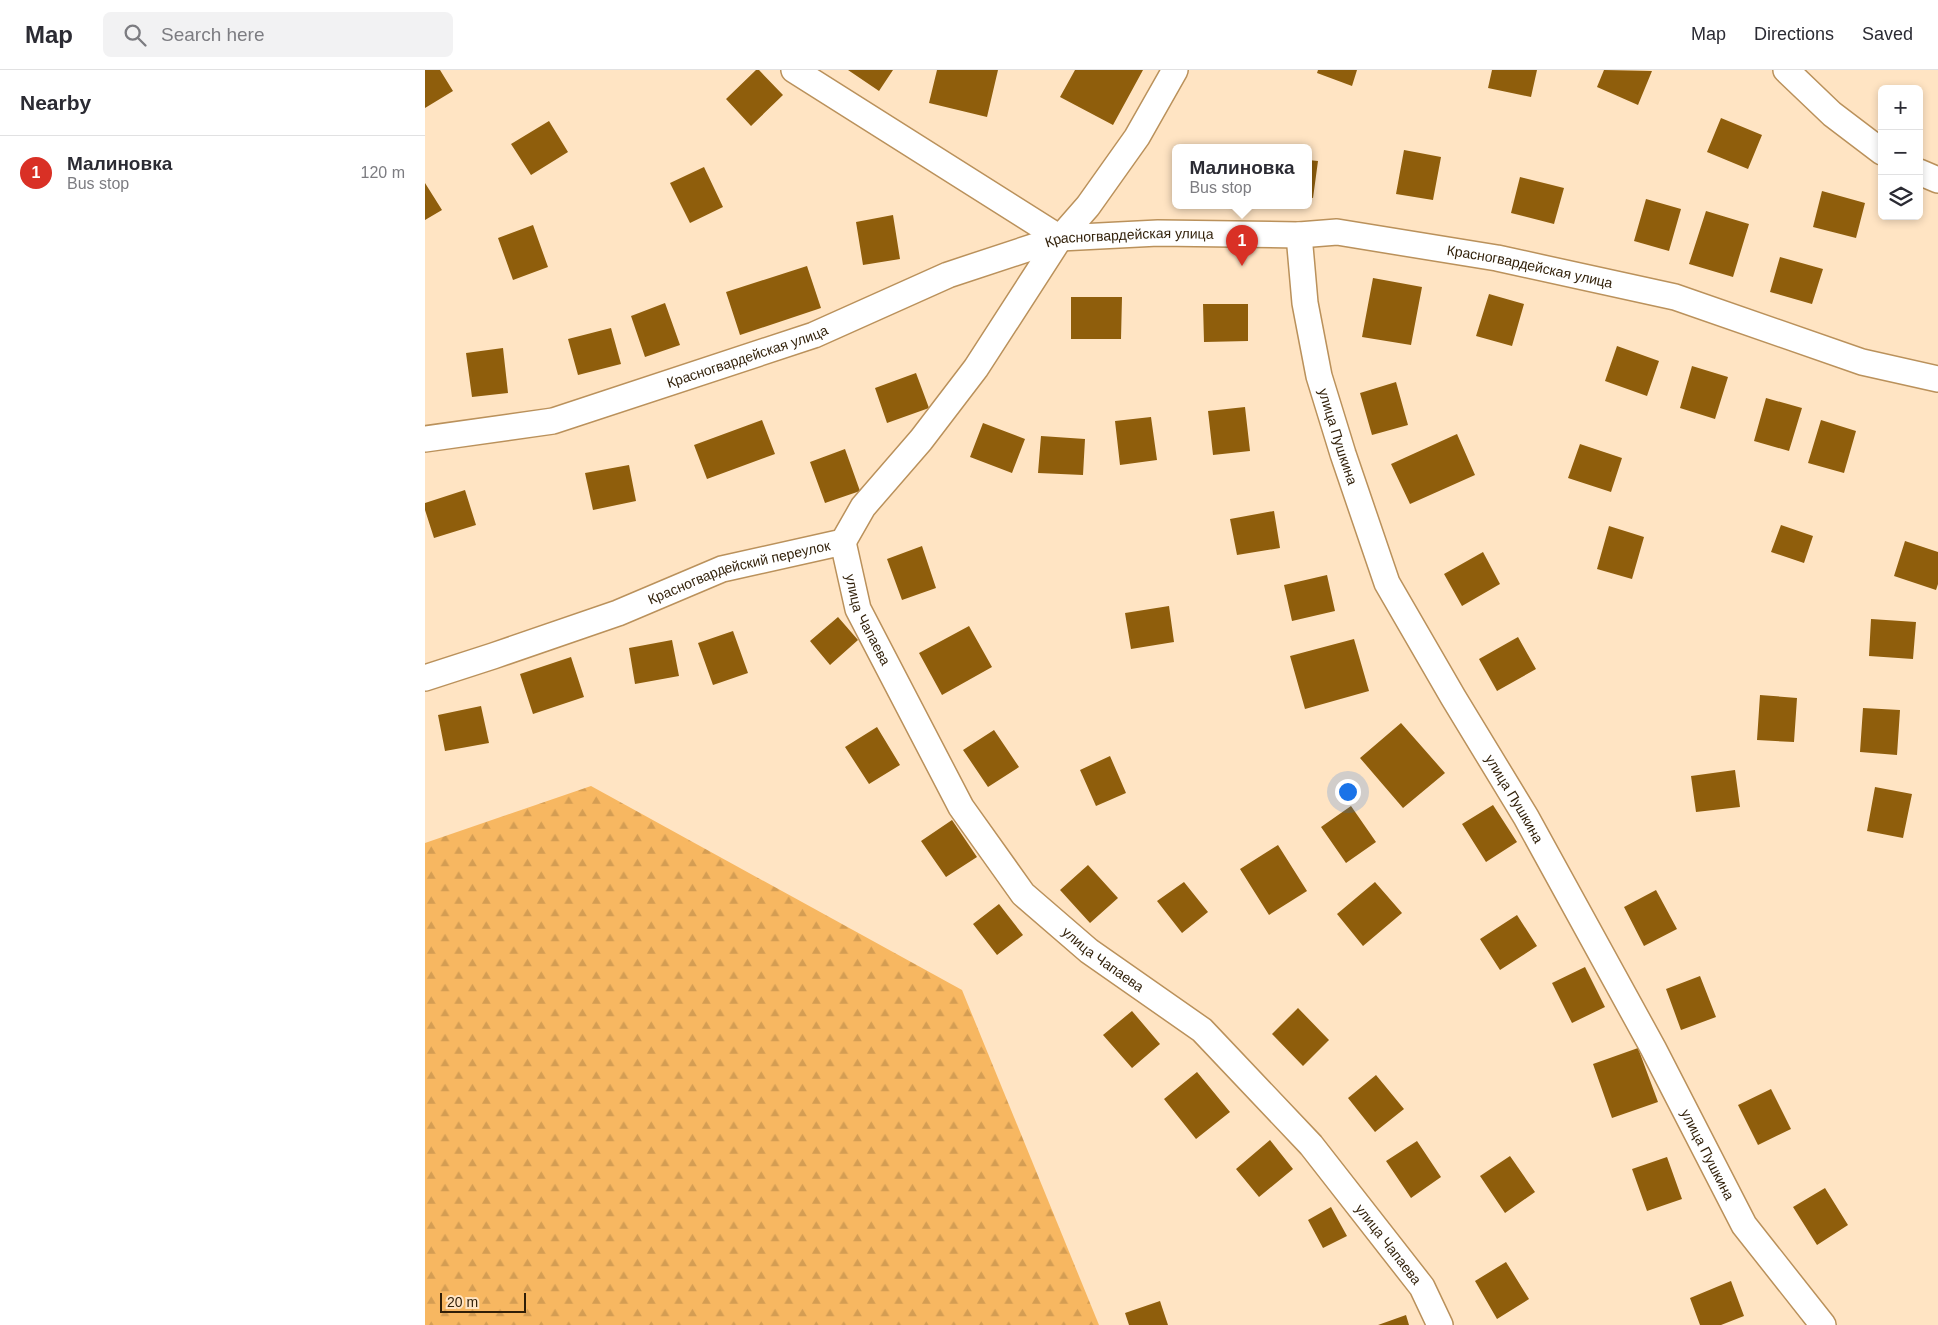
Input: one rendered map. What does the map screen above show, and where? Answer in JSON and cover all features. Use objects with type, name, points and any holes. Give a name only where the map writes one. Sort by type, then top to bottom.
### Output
[{"type":"street","points":[[794,70],[1061,238],[1088,206],[1137,137],[1175,70]]},
{"type":"street","points":[[1786,70],[1832,114],[1878,149]]},
{"type":"street","points":[[1923,174],[1938,180]]},
{"type":"street","name":"Красногвардейская улица","points":[[425,439],[553,421],[814,335],[948,275],[1061,238],[1158,233],[1299,235],[1337,232],[1497,258],[1666,295],[1863,362],[1938,379]]},
{"type":"street","name":"улица Пушкина","points":[[1299,235],[1305,302],[1319,376],[1343,454],[1387,583],[1526,817],[1653,1048],[1744,1225],[1823,1325]]},
{"type":"street","name":"Красногвардейский переулок","points":[[425,678],[618,613],[722,569],[843,542],[863,507],[921,440],[976,368],[1061,238]]},
{"type":"street","name":"улица Чапаева","points":[[843,542],[858,609],[961,806],[1023,894],[1089,951],[1202,1030],[1311,1145],[1422,1287],[1440,1325]]},
{"type":"green space","points":[[591,786],[962,990],[1099,1325],[425,1325],[425,843]]},
{"type":"building","points":[[425,70],[440,70],[453,91],[425,108]]},
{"type":"building","points":[[756,70],[759,70],[783,95],[751,126],[726,99]]},
{"type":"building","points":[[848,70],[893,70],[879,91]]},
{"type":"building","points":[[937,70],[998,70],[987,117],[929,103]]},
{"type":"building","points":[[1075,70],[1143,70],[1113,125],[1060,97]]},
{"type":"building","points":[[1318,70],[1357,70],[1352,86],[1317,73]]},
{"type":"building","points":[[1492,70],[1537,70],[1531,97],[1488,88]]},
{"type":"building","points":[[1604,70],[1652,71],[1638,105],[1597,87]]},
{"type":"building","points":[[1721,118],[1762,135],[1748,169],[1707,152]]},
{"type":"building","points":[[549,121],[568,152],[531,175],[511,144]]},
{"type":"building","points":[[1404,150],[1441,157],[1433,200],[1396,194]]},
{"type":"building","points":[[1312,160],[1318,161],[1312,198]]},
{"type":"building","points":[[704,167],[723,207],[690,223],[670,183]]},
{"type":"building","points":[[1520,177],[1564,188],[1554,224],[1511,213]]},
{"type":"building","points":[[425,183],[442,210],[425,220]]},
{"type":"building","points":[[1822,191],[1865,203],[1856,238],[1813,227]]},
{"type":"building","points":[[1646,199],[1681,209],[1669,251],[1634,241]]},
{"type":"building","points":[[1706,211],[1749,224],[1733,277],[1689,264]]},
{"type":"building","points":[[893,215],[900,259],[863,265],[856,222]]},
{"type":"building","points":[[533,225],[548,267],[513,280],[498,238]]},
{"type":"building","points":[[1780,257],[1823,269],[1812,304],[1770,292]]},
{"type":"building","points":[[807,266],[821,308],[740,335],[726,292]]},
{"type":"building","points":[[1373,278],[1422,287],[1411,345],[1362,337]]},
{"type":"building","points":[[1489,294],[1524,304],[1512,346],[1476,336]]},
{"type":"building","points":[[1071,297],[1122,297],[1121,339],[1071,339]]},
{"type":"building","points":[[665,303],[680,345],[645,357],[631,316]]},
{"type":"building","points":[[1203,304],[1248,304],[1248,341],[1204,342]]},
{"type":"building","points":[[611,328],[621,364],[578,375],[568,339]]},
{"type":"building","points":[[1617,346],[1659,361],[1647,396],[1605,381]]},
{"type":"building","points":[[503,348],[508,393],[472,397],[466,353]]},
{"type":"building","points":[[1692,366],[1728,377],[1715,419],[1680,408]]},
{"type":"building","points":[[916,373],[929,408],[887,423],[875,388]]},
{"type":"building","points":[[1396,382],[1408,425],[1372,435],[1360,393]]},
{"type":"building","points":[[1766,398],[1802,408],[1789,451],[1754,441]]},
{"type":"building","points":[[1245,407],[1250,451],[1213,455],[1208,411]]},
{"type":"building","points":[[1151,417],[1157,460],[1120,465],[1115,421]]},
{"type":"building","points":[[762,420],[775,454],[707,479],[694,445]]},
{"type":"building","points":[[1821,420],[1856,431],[1844,473],[1808,463]]},
{"type":"building","points":[[983,423],[1025,439],[1012,473],[970,457]]},
{"type":"building","points":[[1457,434],[1475,475],[1410,504],[1391,464]]},
{"type":"building","points":[[1041,436],[1085,439],[1083,475],[1038,473]]},
{"type":"building","points":[[1580,444],[1622,458],[1611,492],[1568,478]]},
{"type":"building","points":[[845,449],[860,491],[825,503],[810,462]]},
{"type":"building","points":[[629,465],[636,501],[593,510],[585,473]]},
{"type":"building","points":[[465,490],[476,525],[434,538],[425,510],[425,503]]},
{"type":"building","points":[[1274,511],[1280,548],[1237,555],[1230,519]]},
{"type":"building","points":[[1781,525],[1813,536],[1804,563],[1771,552]]},
{"type":"building","points":[[1609,526],[1644,537],[1632,579],[1597,569]]},
{"type":"building","points":[[1905,541],[1938,552],[1938,584],[1936,590],[1894,576]]},
{"type":"building","points":[[922,546],[936,588],[902,600],[887,559]]},
{"type":"building","points":[[1483,552],[1500,584],[1462,606],[1444,574]]},
{"type":"building","points":[[1327,575],[1335,611],[1292,621],[1284,585]]},
{"type":"building","points":[[1169,606],[1174,642],[1131,649],[1125,613]]},
{"type":"building","points":[[838,617],[858,640],[830,665],[810,641]]},
{"type":"building","points":[[1871,619],[1916,622],[1913,659],[1869,656]]},
{"type":"building","points":[[969,626],[992,667],[942,695],[919,653]]},
{"type":"building","points":[[733,631],[748,673],[713,685],[698,643]]},
{"type":"building","points":[[1518,637],[1536,669],[1497,691],[1479,659]]},
{"type":"building","points":[[1354,639],[1369,691],[1305,709],[1290,656]]},
{"type":"building","points":[[672,640],[679,676],[635,684],[629,648]]},
{"type":"building","points":[[571,657],[584,697],[533,714],[520,674]]},
{"type":"building","points":[[1760,695],[1797,698],[1794,742],[1757,740]]},
{"type":"building","points":[[481,706],[489,743],[445,751],[438,715]]},
{"type":"building","points":[[1863,708],[1900,710],[1897,755],[1860,752]]},
{"type":"building","points":[[1401,723],[1445,773],[1403,808],[1360,758]]},
{"type":"building","points":[[877,727],[900,765],[869,784],[845,747]]},
{"type":"building","points":[[994,730],[1019,767],[988,787],[963,750]]},
{"type":"building","points":[[1110,756],[1126,793],[1096,806],[1080,770]]},
{"type":"building","points":[[1735,770],[1740,807],[1696,812],[1691,776]]},
{"type":"building","points":[[1875,787],[1912,794],[1903,838],[1867,831]]},
{"type":"building","points":[[1493,805],[1517,842],[1486,862],[1462,824]]},
{"type":"building","points":[[1351,806],[1376,842],[1346,863],[1321,827]]},
{"type":"building","points":[[952,820],[977,857],[946,877],[921,841]]},
{"type":"building","points":[[1278,845],[1307,891],[1269,915],[1240,869]]},
{"type":"building","points":[[1088,865],[1118,898],[1090,923],[1060,890]]},
{"type":"building","points":[[1184,882],[1208,912],[1182,933],[1157,901]]},
{"type":"building","points":[[1375,882],[1402,913],[1363,946],[1337,914]]},
{"type":"building","points":[[1656,890],[1677,929],[1644,946],[1624,907]]},
{"type":"building","points":[[999,904],[1023,935],[997,955],[973,924]]},
{"type":"building","points":[[1517,915],[1537,946],[1500,970],[1480,939]]},
{"type":"building","points":[[1585,967],[1605,1007],[1572,1023],[1552,983]]},
{"type":"building","points":[[1700,976],[1716,1017],[1681,1030],[1666,989]]},
{"type":"building","points":[[1298,1008],[1329,1040],[1303,1066],[1272,1034]]},
{"type":"building","points":[[1132,1011],[1160,1044],[1132,1068],[1103,1035]]},
{"type":"building","points":[[1638,1048],[1658,1102],[1612,1118],[1593,1064]]},
{"type":"building","points":[[1197,1072],[1230,1112],[1196,1139],[1164,1099]]},
{"type":"building","points":[[1376,1075],[1404,1109],[1375,1132],[1348,1098]]},
{"type":"building","points":[[1771,1089],[1791,1129],[1758,1145],[1738,1105]]},
{"type":"building","points":[[1270,1140],[1293,1169],[1259,1197],[1236,1169]]},
{"type":"building","points":[[1417,1141],[1441,1177],[1411,1198],[1386,1161]]},
{"type":"building","points":[[1510,1156],[1535,1192],[1505,1213],[1480,1176]]},
{"type":"building","points":[[1667,1157],[1682,1199],[1647,1211],[1632,1169]]},
{"type":"building","points":[[1825,1188],[1848,1225],[1817,1245],[1793,1207]]},
{"type":"building","points":[[1331,1207],[1347,1236],[1323,1248],[1308,1220]]},
{"type":"building","points":[[1506,1262],[1529,1299],[1497,1319],[1475,1281]]},
{"type":"building","points":[[1731,1281],[1744,1316],[1721,1325],[1700,1325],[1690,1298]]},
{"type":"building","points":[[1160,1301],[1168,1325],[1129,1325],[1125,1313]]},
{"type":"building","points":[[1406,1315],[1409,1325],[1378,1325]]},
{"type":"place","name":"Малиновка","points":[[1242,266]]}]
